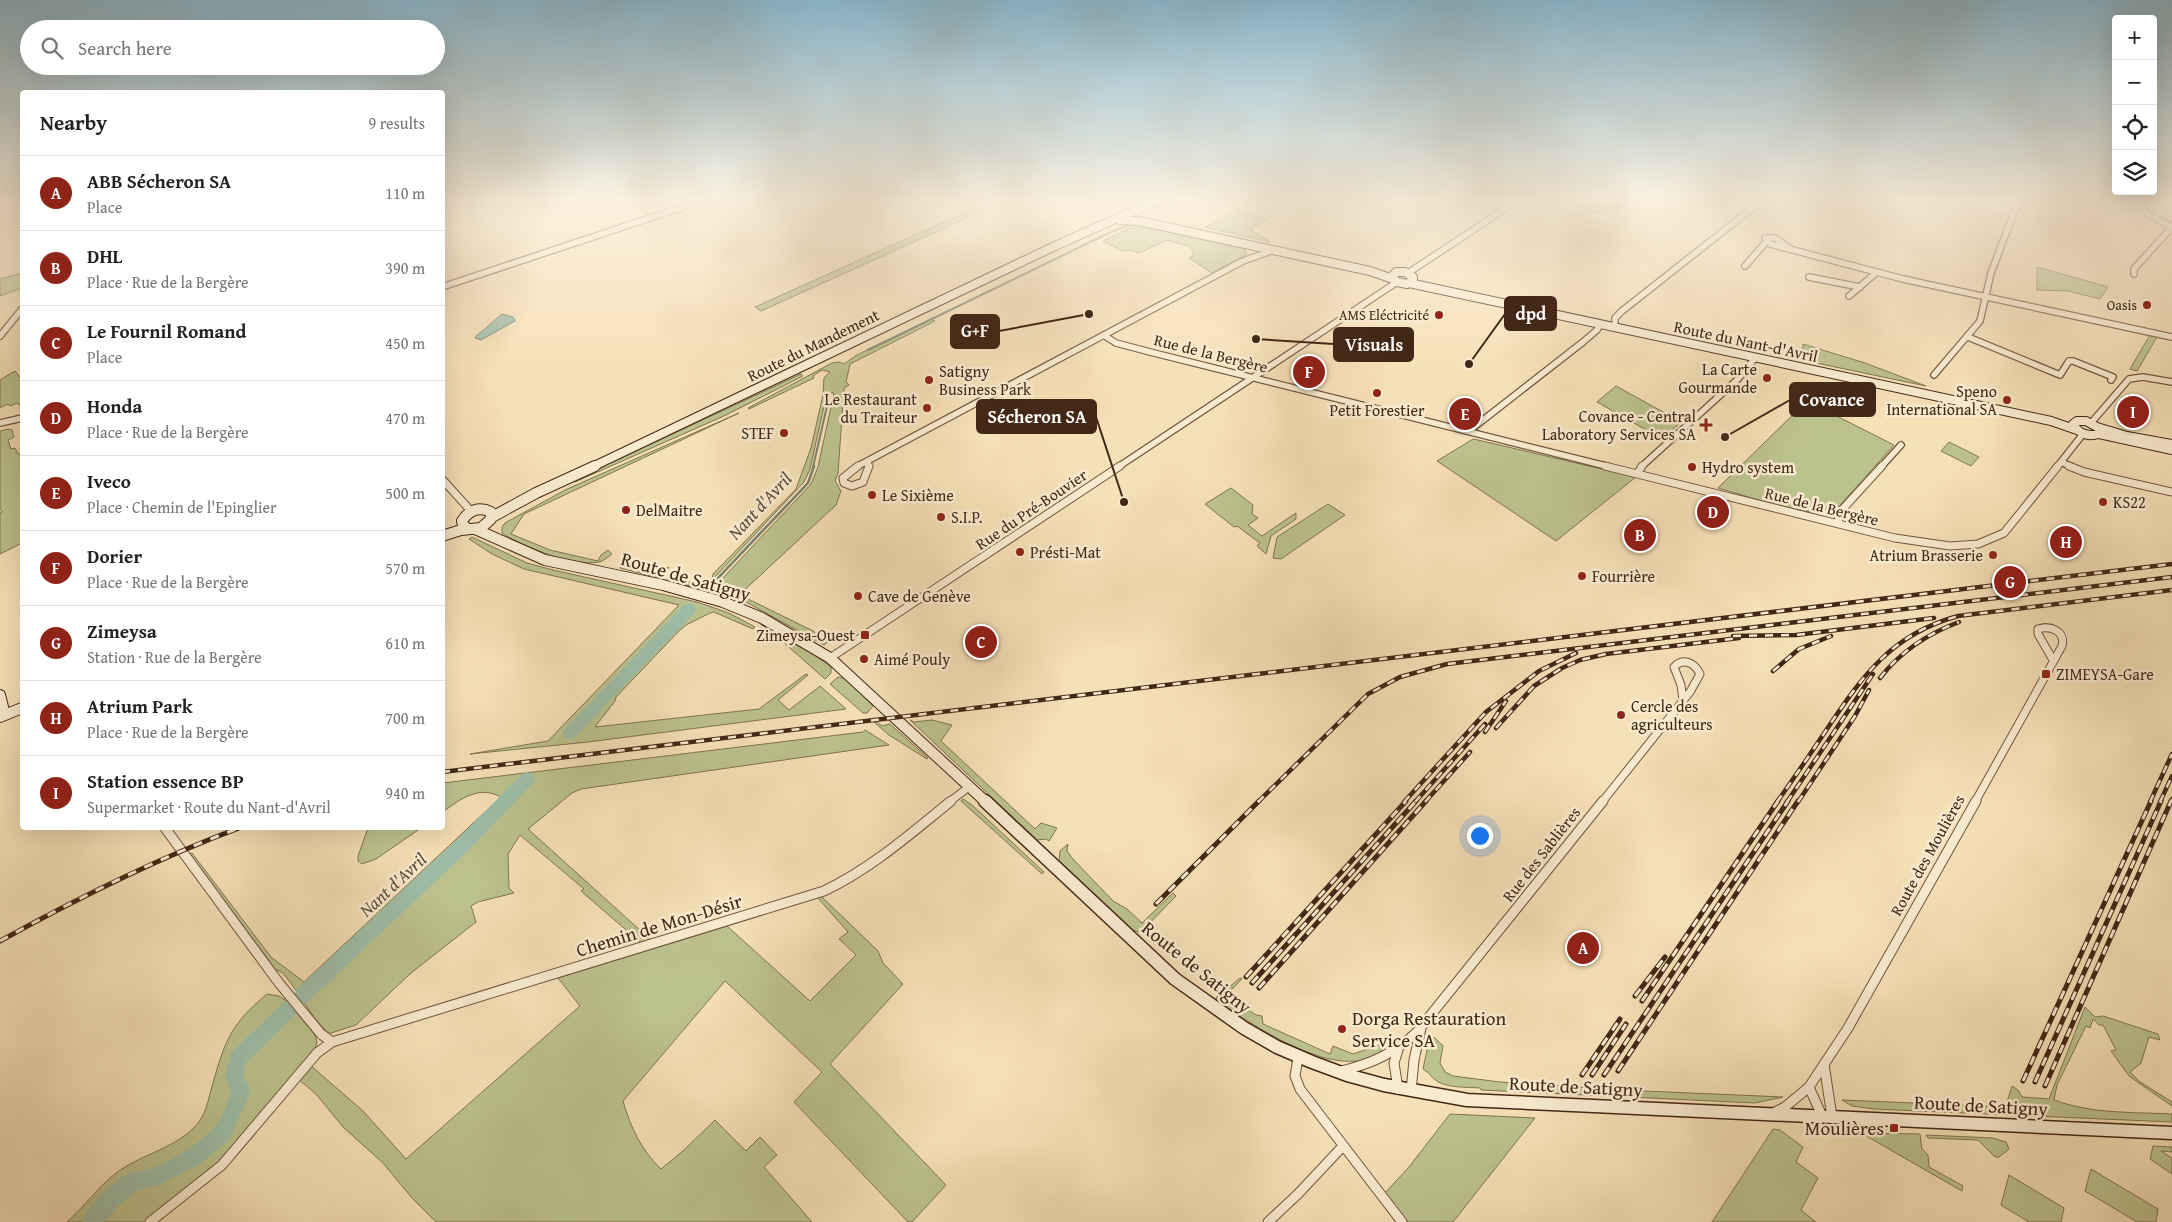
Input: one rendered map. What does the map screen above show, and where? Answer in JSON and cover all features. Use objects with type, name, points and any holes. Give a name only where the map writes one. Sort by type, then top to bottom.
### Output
[{"type":"main road","name":"Route du Mandement","points":[[471,511],[486,509],[536,492],[723,406],[1037,256]]},
{"type":"main road","points":[[1300,256],[1395,278],[1410,278]]},
{"type":"main road","points":[[1395,278],[1410,278]]},
{"type":"main road","name":"Route du Nant-d'Avril","points":[[1410,278],[1615,322],[2078,429]]},
{"type":"main road","name":"Route du Nant-d'Avril","points":[[1410,278],[1600,324],[2078,429]]},
{"type":"main road","points":[[2096,428],[2094,436],[2078,429],[2081,420],[2096,428],[2172,450]]},
{"type":"main road","points":[[2096,428],[2172,444]]},
{"type":"main road","name":"Route du Mandement","points":[[471,529],[491,520],[536,492]]},
{"type":"main road","points":[[486,509],[491,512],[492,531],[498,539]]},
{"type":"main road","points":[[445,529],[463,519],[471,511]]},
{"type":"main road","points":[[463,519],[463,525],[471,529]]},
{"type":"main road","points":[[445,535],[471,529]]},
{"type":"main road","name":"Route de Satigny","points":[[471,529],[545,560],[656,584],[723,602],[784,628],[830,658],[1175,979],[1208,1005],[1243,1028],[1298,1058],[1334,1072],[1404,1091],[1467,1100],[2172,1133]]},
{"type":"main road","points":[[0,695],[3,716],[20,709]]},
{"type":"street","points":[[445,286],[538,256]]},
{"type":"street","points":[[1248,259],[1251,256]]},
{"type":"street","points":[[868,462],[869,465],[863,482],[856,486],[844,483],[843,478],[846,473],[1257,256]]},
{"type":"street","points":[[1410,278],[1441,256]]},
{"type":"street","points":[[1615,322],[1622,311],[1692,256]]},
{"type":"street","points":[[1745,266],[1753,256]]},
{"type":"street","points":[[1816,256],[1876,272],[2172,337]]},
{"type":"street","points":[[1934,375],[1980,321],[1985,296],[1997,256]]},
{"type":"street","points":[[2134,274],[2134,269],[2146,256]]},
{"type":"street","points":[[1849,296],[1876,272]]},
{"type":"street","points":[[1809,277],[1860,287]]},
{"type":"street","name":"Rue du Pré-Bouvier","points":[[830,658],[1253,378],[1395,278]]},
{"type":"street","points":[[0,336],[20,311]]},
{"type":"street","points":[[1469,431],[1583,342],[1597,330],[1600,324]]},
{"type":"street","name":"Rue de la Bergère","points":[[1105,336],[1111,341],[1123,345],[1927,545],[1952,547],[1983,543],[2009,528],[2061,462],[2078,429]]},
{"type":"street","points":[[1968,337],[2060,375],[2069,361],[2073,361],[2113,378],[2112,380]]},
{"type":"street","points":[[1638,473],[1642,465],[1732,384],[1752,364],[1755,358]]},
{"type":"street","points":[[2096,428],[2129,378],[2143,377],[2172,382]]},
{"type":"street","points":[[0,423],[20,418]]},
{"type":"street","points":[[1838,523],[1840,512],[1844,507],[1902,445]]},
{"type":"street","points":[[2061,462],[2084,472],[2172,492]]},
{"type":"street","points":[[445,481],[471,511]]},
{"type":"street","name":"Route des Moulières","points":[[1809,1087],[1848,1028],[2058,654],[2064,638],[2054,629],[2041,628],[2038,630],[2038,634],[2054,660]]},
{"type":"street","name":"Rue des Sablières","points":[[1334,1072],[1364,1066],[1388,1057],[1422,1027],[1690,692],[1700,674],[1695,666],[1685,662],[1676,664],[1674,667],[1681,685],[1683,700]]},
{"type":"street","name":"Chemin de Mon-Désir","points":[[332,1042],[824,891],[843,883],[870,866],[969,787]]},
{"type":"street","points":[[150,1222],[222,1165],[317,1053],[332,1042],[320,1034],[279,983],[166,830]]},
{"type":"street","name":"Rue des Sablières","points":[[1404,1091],[1422,1027]]},
{"type":"street","points":[[1398,1050],[1394,1063],[1404,1091]]},
{"type":"street","points":[[1298,1058],[1295,1076],[1300,1089],[1402,1222]]},
{"type":"street","points":[[1824,1064],[1827,1116]]},
{"type":"street","points":[[1770,1114],[1785,1107],[1809,1087],[1817,1108],[1827,1116]]},
{"type":"street","points":[[1268,1222],[1298,1194],[1343,1146]]},
{"type":"green space","points":[[868,256],[883,256],[761,311],[755,307]]},
{"type":"green space","points":[[1193,256],[1243,256],[1212,273],[1189,258]]},
{"type":"green space","points":[[2037,267],[2108,287],[2100,299],[2068,291],[2037,290]]},
{"type":"green space","points":[[20,274],[20,289],[0,296],[0,279]]},
{"type":"green space","points":[[931,319],[935,321],[850,364],[846,382],[849,385],[844,388],[838,473],[835,481],[841,491],[836,505],[737,597],[731,598],[676,582],[675,578],[708,587],[712,581],[713,574],[796,489],[811,448],[823,395],[824,378],[830,372],[822,370],[813,376],[814,378],[748,408],[832,363],[839,362],[844,364],[857,355]],"holes":[[[827,393],[834,393],[818,467],[811,484],[721,580],[714,578],[804,482],[810,469]]]},
{"type":"green space","points":[[2150,335],[2157,337],[2137,371],[2130,369]]},
{"type":"green space","points":[[1803,344],[1865,363],[1926,386],[1802,360]]},
{"type":"green space","points":[[15,371],[20,377],[20,404],[17,403],[10,406],[8,404],[0,408],[0,380]]},
{"type":"green space","points":[[801,374],[803,376],[726,415],[575,482],[574,480]]},
{"type":"green space","points":[[1616,386],[1681,422],[1662,439],[1597,402]]},
{"type":"green space","points":[[1807,401],[1894,445],[1834,512],[1810,512],[1794,509],[1718,488]]},
{"type":"green space","points":[[739,413],[524,514],[511,534],[550,550],[598,561],[601,555],[608,550],[612,554],[603,561],[589,563],[563,559],[535,550],[502,533],[502,527],[505,523],[565,490]]},
{"type":"green space","points":[[12,430],[14,437],[8,440],[11,449],[15,448],[18,454],[20,454],[20,544],[0,554],[0,513],[2,512],[0,509],[0,431]]},
{"type":"green space","points":[[1473,439],[1636,477],[1556,541],[1437,461]]},
{"type":"green space","points":[[1949,442],[1979,457],[1971,466],[1941,451]]},
{"type":"green space","points":[[1231,488],[1253,505],[1252,514],[1258,518],[1248,525],[1262,536],[1296,513],[1296,519],[1271,536],[1266,554],[1257,546],[1260,543],[1237,526],[1234,527],[1205,504]]},
{"type":"green space","points":[[1328,504],[1345,515],[1281,559],[1273,558],[1277,537]]},
{"type":"green space","points":[[472,537],[527,563],[697,602],[729,613],[755,627],[753,629],[714,612],[686,625],[616,697],[595,727],[759,709],[806,674],[808,675],[778,700],[789,710],[820,686],[846,709],[588,742],[470,754],[548,741],[679,605],[524,569],[492,554],[469,539]],"holes":[[[686,607],[693,609],[575,732],[565,733]]]},
{"type":"green space","points":[[636,560],[639,564],[635,569],[646,571],[656,565],[652,572],[656,573],[669,567],[662,577],[658,578],[620,568]]},
{"type":"green space","points":[[746,598],[813,631],[828,642],[824,645],[746,602]]},
{"type":"green space","points":[[761,622],[808,650],[831,667],[831,673],[825,679],[759,623]]},
{"type":"green space","points":[[838,677],[846,679],[873,706],[867,713],[863,713],[830,684]]},
{"type":"green space","points":[[910,720],[914,722],[932,720],[952,725],[941,741],[1035,829],[1041,823],[1057,828],[1049,841],[1046,839],[1037,840]]},
{"type":"green space","points":[[874,722],[882,726],[890,724],[928,758],[889,735]]},
{"type":"green space","points":[[865,730],[889,745],[581,789],[572,793],[528,829],[652,941],[641,943],[581,891],[584,889],[520,835],[508,854],[509,888],[514,893],[478,902],[471,906],[476,922],[411,973],[356,1025],[331,1033],[328,1033],[316,1020],[303,1001],[320,987],[471,842],[532,778],[522,779],[460,842],[299,994],[283,973],[275,969],[190,854],[192,853],[271,957],[304,982],[501,797],[485,792],[477,793],[463,798],[445,810],[445,783],[863,732]]},
{"type":"green space","points":[[963,799],[972,805],[1044,872],[1042,874],[961,801]]},
{"type":"green space","points":[[367,830],[418,830],[376,859],[362,864],[358,861]]},
{"type":"green space","points":[[1068,844],[1067,851],[1072,858],[1113,901],[1127,909],[1142,923],[1173,893],[1176,896],[1143,930],[1138,932],[1133,930],[1059,861],[1060,851]]},
{"type":"green space","points":[[821,896],[878,951],[883,963],[903,984],[830,1064],[946,1185],[912,1222],[908,1222],[794,1102],[822,1072],[725,981],[623,1101],[629,1120],[642,1146],[661,1169],[715,1120],[746,1151],[760,1137],[777,1155],[764,1167],[812,1222],[436,1222],[412,1198],[383,1163],[343,1127],[316,1094],[298,1079],[310,1065],[363,1111],[406,1159],[580,1006],[558,978],[727,926],[810,1001],[856,955],[839,939],[848,932],[817,897]]},
{"type":"green space","points":[[1240,978],[1242,979],[1226,995],[1256,1015],[1262,1016],[1263,1024],[1330,1054],[1333,1046],[1353,1054],[1379,1045],[1382,1051],[1364,1060],[1343,1061],[1321,1057],[1275,1037],[1218,1002],[1216,998],[1226,987],[1228,988]]},
{"type":"green space","points":[[267,994],[279,996],[288,1002],[315,1035],[317,1042],[315,1049],[243,1138],[231,1147],[221,1162],[145,1222],[67,1222],[115,1174],[136,1161],[170,1145],[191,1131],[199,1122],[206,1108],[217,1068],[231,1033],[255,1004]],"holes":[[[227,1133],[216,1145],[198,1157],[190,1154],[211,1137]]]},
{"type":"green space","points":[[2085,1007],[2095,1017],[2103,1016],[2158,1034],[2160,1040],[2149,1037],[2141,1063],[2130,1072],[2140,1082],[2172,1102],[2172,1106],[2129,1076],[2111,1051],[2116,1050],[2103,1025],[2099,1025],[2093,1019],[2090,1028],[2086,1026],[2057,1085],[2054,1100],[2068,1105],[2097,1110],[2172,1114],[2172,1122],[1874,1109],[1852,1106],[1842,1100],[2008,1107],[2007,1102],[2012,1086],[2018,1090],[2022,1097],[2049,1099]]},
{"type":"green space","points":[[1430,1036],[1443,1046],[1440,1063],[1445,1072],[1453,1076],[1500,1082],[1621,1090],[1783,1097],[1755,1103],[1481,1090],[1480,1088],[1453,1086],[1438,1082],[1423,1069]]},
{"type":"green space","points":[[1450,1114],[1535,1118],[1453,1222],[1408,1222],[1385,1193],[1409,1167]]},
{"type":"green space","points":[[1773,1129],[1780,1130],[1803,1147],[1796,1162],[1818,1178],[1801,1210],[1816,1222],[1712,1222]]},
{"type":"green space","points":[[1861,1133],[1920,1134],[1922,1149],[1928,1155],[1929,1167],[1963,1186],[1962,1191]]},
{"type":"green space","points":[[1926,1135],[1993,1138],[2006,1142],[2009,1149],[1999,1157],[1995,1157],[1978,1140],[1928,1138]]},
{"type":"green space","points":[[2153,1146],[2172,1147],[2172,1152],[2161,1151],[2172,1158],[2172,1174],[2150,1159]]},
{"type":"green space","points":[[2091,1169],[2158,1209],[2156,1222],[2137,1222],[2085,1191]]},
{"type":"green space","points":[[2009,1175],[2064,1208],[2061,1222],[2029,1222],[2001,1205]]},
{"type":"shaded area","points":[[502,314],[513,317],[515,321],[481,340],[475,338],[476,336]]},
{"type":"waterway","points":[[868,350],[1061,256]]},
{"type":"waterway","name":"Nant d'Avril","points":[[813,467],[830,393]]},
{"type":"waterway","name":"Nant d'Avril","points":[[717,579],[808,483],[814,466]]},
{"type":"waterway","name":"Nant d'Avril","points":[[570,733],[689,609]]},
{"type":"waterway","name":"Nant d'Avril","points":[[303,995],[465,843],[527,779]]},
{"type":"waterway","name":"Nant d'Avril","points":[[92,1222],[110,1200],[129,1184],[134,1181],[152,1178],[193,1157],[222,1133],[241,1092],[234,1075],[238,1058],[289,1009]]},
{"type":"railway","points":[[445,772],[2172,564]]},
{"type":"railway","points":[[1258,802],[1368,694],[1400,677],[1447,664],[2172,577]]},
{"type":"railway","points":[[1777,802],[1853,691],[1881,659],[1897,645],[1915,634],[1935,624],[1958,616],[2172,590]]},
{"type":"railway","points":[[1733,636],[1796,635],[1934,618]]},
{"type":"railway","points":[[1880,678],[1888,668],[1915,644],[1959,622]]},
{"type":"railway","points":[[1773,671],[1799,649],[1831,636]]},
{"type":"railway","points":[[1496,728],[1534,686],[1562,668],[1580,660],[1606,654],[1739,638]]},
{"type":"railway","points":[[1404,802],[1486,712],[1539,671],[1576,653]]},
{"type":"railway","points":[[1787,802],[1873,674]]},
{"type":"railway","points":[[1798,802],[1855,716],[1869,690]]},
{"type":"railway","points":[[1485,732],[1506,701]]},
{"type":"railway","points":[[1415,802],[1485,724]]},
{"type":"railway","points":[[1425,802],[1470,752]]},
{"type":"railway","points":[[2150,802],[2172,754]]},
{"type":"railway","points":[[2160,802],[2172,776]]},
{"type":"railway","points":[[1246,977],[1406,801]]},
{"type":"railway","points":[[1252,983],[1416,801]]},
{"type":"railway","points":[[1259,988],[1426,801]]},
{"type":"railway","points":[[1642,1001],[1778,801]]},
{"type":"railway","points":[[1604,1075],[1788,801]]},
{"type":"railway","points":[[1618,1071],[1798,801]]},
{"type":"railway","points":[[2023,1081],[2151,801]]},
{"type":"railway","points":[[2035,1082],[2161,801]]},
{"type":"railway","points":[[2045,1086],[2171,801]]},
{"type":"railway","points":[[1156,904],[1258,802]]},
{"type":"railway","points":[[0,941],[118,880],[234,830]]},
{"type":"railway","points":[[1635,996],[1665,957]]},
{"type":"railway","points":[[1582,1075],[1620,1019]]},
{"type":"railway","points":[[1592,1075],[1626,1024]]},
{"type":"place","name":"Oasis","points":[[2147,305]]},
{"type":"place","name":"G+F","points":[[1089,314]]},
{"type":"place","name":"AMS Eléctricité","points":[[1439,315]]},
{"type":"place","name":"Visuals","points":[[1256,339]]},
{"type":"place","name":"dpd","points":[[1469,364]]},
{"type":"place","name":"Dorier","points":[[1309,372]]},
{"type":"place","name":"La Carte Gourmande","points":[[1767,378]]},
{"type":"place","name":"Satigny Business Park","points":[[929,380]]},
{"type":"place","name":"Petit Forestier","points":[[1377,393]]},
{"type":"place","name":"Speno International SA","points":[[2007,400]]},
{"type":"place","name":"Le Restaurant du Traiteur","points":[[927,408]]},
{"type":"place","name":"Station essence BP","points":[[2133,412]]},
{"type":"place","name":"Iveco","points":[[1465,414]]},
{"type":"place","name":"Covance - Central Laboratory Services SA","points":[[1706,425]]},
{"type":"place","name":"STEF","points":[[784,433]]},
{"type":"place","name":"Covance","points":[[1725,437]]},
{"type":"place","name":"Hydro system","points":[[1692,467]]},
{"type":"place","name":"Le Sixième","points":[[872,495]]},
{"type":"place","name":"Sécheron SA","points":[[1124,502]]},
{"type":"place","name":"KS22","points":[[2103,502]]},
{"type":"place","name":"DelMaitre","points":[[626,510]]},
{"type":"place","name":"Honda","points":[[1713,512]]},
{"type":"place","name":"S.I.P.","points":[[941,517]]},
{"type":"place","name":"DHL","points":[[1640,535]]},
{"type":"place","name":"Atrium Park","points":[[2066,542]]},
{"type":"place","name":"Présti-Mat","points":[[1020,552]]},
{"type":"place","name":"Atrium Brasserie","points":[[1993,555]]},
{"type":"place","name":"Fourrière","points":[[1582,576]]},
{"type":"place","name":"Zimeysa","points":[[2010,582]]},
{"type":"place","name":"Cave de Genève","points":[[858,596]]},
{"type":"place","name":"Zimeysa-Ouest","points":[[865,635]]},
{"type":"place","name":"Le Fournil Romand","points":[[981,642]]},
{"type":"place","name":"Aimé Pouly","points":[[864,659]]},
{"type":"place","name":"ZIMEYSA-Gare","points":[[2046,674]]},
{"type":"place","name":"Cercle des agriculteurs","points":[[1621,715]]},
{"type":"place","name":"ABB Sécheron SA","points":[[1583,948]]},
{"type":"place","name":"Dorga Restauration Service SA","points":[[1342,1029]]},
{"type":"place","name":"Moulières","points":[[1894,1128]]}]
